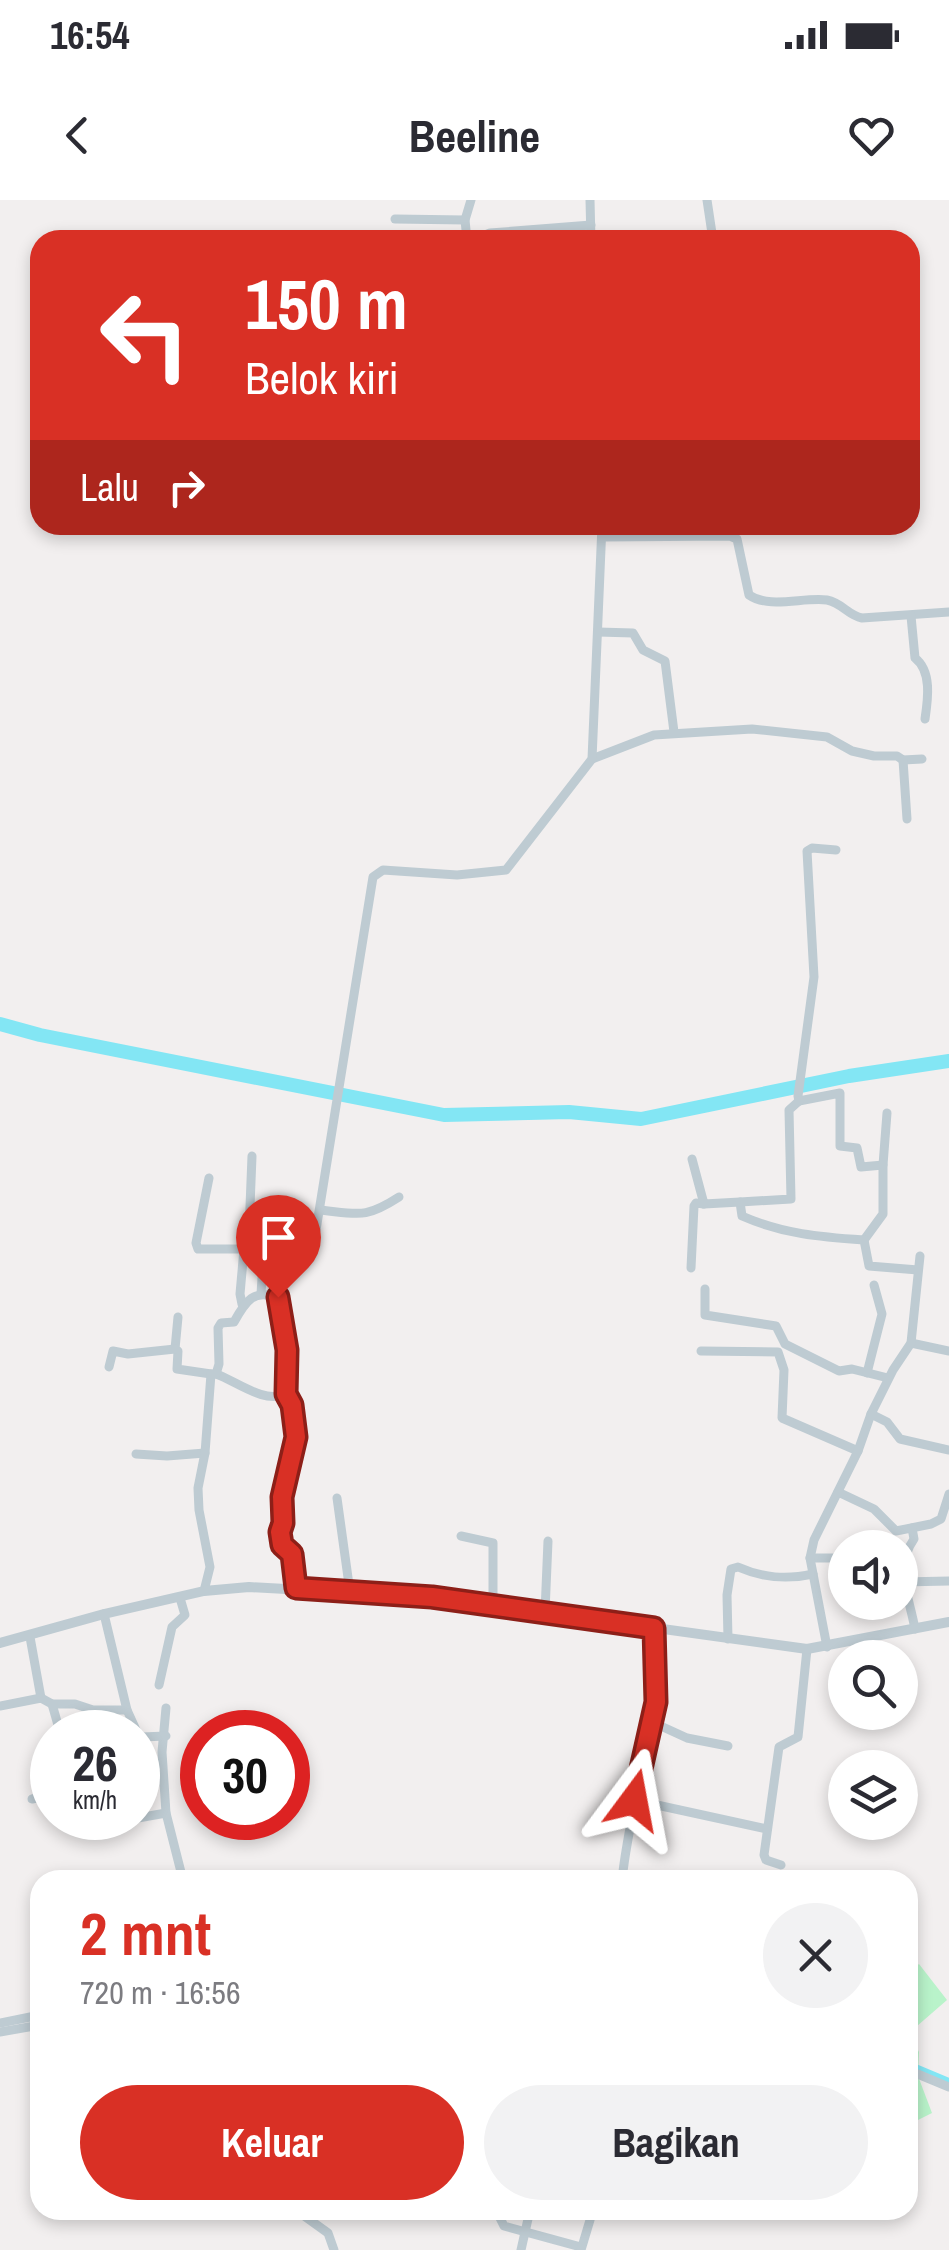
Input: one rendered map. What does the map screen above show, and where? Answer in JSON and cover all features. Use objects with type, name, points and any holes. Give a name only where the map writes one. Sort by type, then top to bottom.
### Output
[{"type":"street","points":[[468,230],[465,220],[471,200]]},
{"type":"street","points":[[590,200],[591,230]]},
{"type":"street","points":[[707,200],[712,230]]},
{"type":"street","points":[[395,219],[465,220]]},
{"type":"street","points":[[533,230],[591,226]]},
{"type":"street","points":[[592,759],[602,537],[636,535]]},
{"type":"street","points":[[731,535],[737,538],[747,590],[754,599],[822,600],[840,604],[856,617],[949,612]]},
{"type":"street","points":[[911,616],[914,658],[922,664],[926,678],[925,719]]},
{"type":"street","points":[[598,632],[633,634],[643,650],[665,660],[674,732]]},
{"type":"street","points":[[263,1262],[282,1261],[288,1244],[314,1236],[340,1096],[373,876],[383,870],[457,875],[506,870],[592,759],[654,735],[752,729],[790,732],[827,737],[852,751],[903,760],[922,759]]},
{"type":"street","points":[[903,760],[907,819]]},
{"type":"street","points":[[691,1268],[696,1203],[791,1199],[789,1110],[799,1098],[814,977],[808,851],[836,850]]},
{"type":"street","points":[[799,1098],[840,1093],[840,1146],[856,1148],[861,1166],[883,1165]]},
{"type":"street","points":[[886,1112],[882,1214],[864,1240],[870,1267],[918,1270]]},
{"type":"street","points":[[252,1156],[249,1232],[263,1262],[260,1294]]},
{"type":"street","points":[[692,1159],[704,1204]]},
{"type":"street","points":[[209,1178],[197,1246],[202,1250],[256,1249]]},
{"type":"street","points":[[320,1210],[364,1215],[399,1197]]},
{"type":"street","points":[[740,1202],[742,1216],[779,1231],[833,1240],[864,1240]]},
{"type":"street","points":[[204,1592],[210,1568],[198,1510],[198,1488],[213,1374],[219,1364],[218,1328],[224,1322],[234,1322],[242,1304],[244,1249]]},
{"type":"street","points":[[827,1647],[810,1558],[814,1540],[858,1451],[888,1378],[911,1343],[920,1256]]},
{"type":"street","points":[[868,1373],[882,1314],[874,1285]]},
{"type":"street","points":[[705,1288],[706,1315],[776,1326],[784,1344],[782,1418],[858,1451]]},
{"type":"street","points":[[242,1304],[260,1294],[279,1300],[287,1350],[286,1394],[292,1405],[296,1437],[282,1497],[280,1532],[282,1545],[292,1554],[296,1588]]},
{"type":"street","points":[[178,1317],[178,1369],[213,1374],[279,1398],[286,1394]]},
{"type":"street","points":[[911,1343],[949,1351]]},
{"type":"street","points":[[784,1344],[839,1371],[852,1369],[888,1378]]},
{"type":"street","points":[[109,1367],[113,1352],[175,1349]]},
{"type":"street","points":[[701,1351],[776,1352],[782,1358]]},
{"type":"street","points":[[871,1414],[897,1430],[900,1439],[949,1450]]},
{"type":"street","points":[[136,1454],[205,1453]]},
{"type":"street","points":[[838,1492],[874,1509],[894,1530],[941,1519],[949,1494]]},
{"type":"street","points":[[338,1498],[350,1592]]},
{"type":"street","points":[[461,1536],[494,1544],[493,1605]]},
{"type":"street","points":[[545,1612],[548,1541]]},
{"type":"street","points":[[810,1558],[828,1558]]},
{"type":"street","points":[[728,1640],[731,1569],[738,1567],[766,1577],[813,1574]]},
{"type":"street","points":[[918,1581],[949,1580]]},
{"type":"street","points":[[0,1644],[104,1614],[204,1592],[249,1587],[493,1605],[806,1649],[949,1622]]},
{"type":"street","points":[[160,1684],[172,1626],[185,1615],[180,1598]]},
{"type":"street","points":[[104,1614],[127,1710]]},
{"type":"street","points":[[913,1620],[915,1629]]},
{"type":"street","points":[[624,1870],[652,1722],[657,1658],[654,1628]]},
{"type":"street","points":[[30,1637],[41,1698]]},
{"type":"street","points":[[781,1865],[765,1858],[767,1830],[778,1750],[798,1737],[806,1649]]},
{"type":"street","points":[[0,1706],[41,1698],[52,1704],[76,1704],[93,1710]]},
{"type":"street","points":[[52,1704],[54,1710]]},
{"type":"street","points":[[166,1708],[162,1752],[166,1813],[180,1870]]},
{"type":"street","points":[[652,1722],[687,1738],[728,1746]]},
{"type":"street","points":[[160,1736],[166,1736]]},
{"type":"street","points":[[634,1800],[767,1830]]},
{"type":"street","points":[[160,1814],[166,1813]]},
{"type":"street","points":[[0,2022],[30,2017]]},
{"type":"street","points":[[0,2032],[30,2026]]},
{"type":"street","points":[[918,2074],[949,2087]]},
{"type":"street","points":[[310,2220],[328,2233],[334,2250]]},
{"type":"street","points":[[500,2220],[502,2225],[581,2249],[590,2220]]},
{"type":"street","points":[[522,2250],[528,2220]]},
{"type":"green space","points":[[918,1965],[947,2000],[918,2025]]},
{"type":"green space","points":[[918,2076],[932,2113],[918,2120]]},
{"type":"waterway","points":[[0,1024],[444,1115],[569,1112],[641,1119],[849,1076],[949,1061]]},
{"type":"waterway","points":[[918,2069],[949,2082]]},
{"type":"route","points":[[278,1297],[287,1350],[286,1394],[296,1423],[295,1452],[282,1497],[280,1532],[282,1545],[292,1554],[296,1588],[432,1597],[654,1628],[656,1702],[634,1800]]}]
